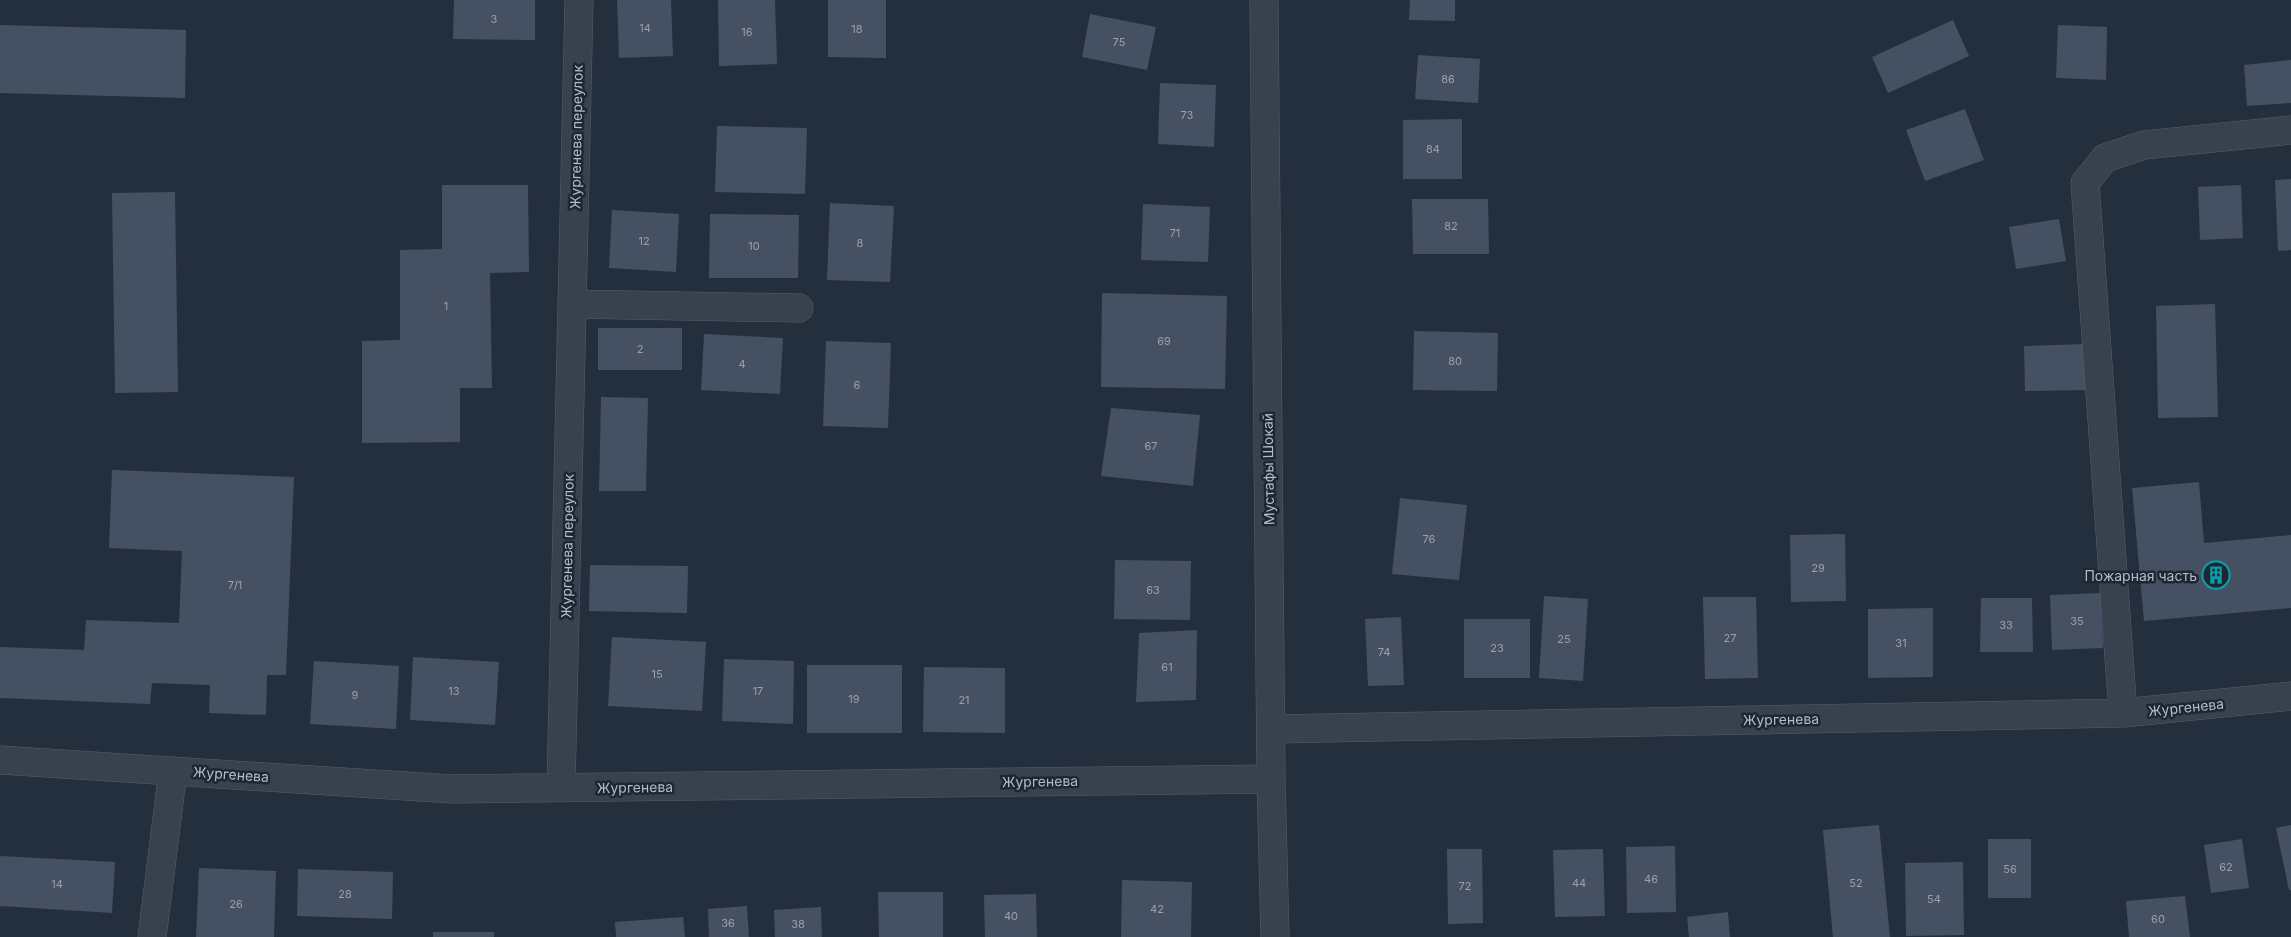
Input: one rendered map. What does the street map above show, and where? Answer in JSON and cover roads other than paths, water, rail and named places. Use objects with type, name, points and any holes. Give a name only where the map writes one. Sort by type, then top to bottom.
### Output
[{"type":"street","name":"Жургенева переулок","points":[[561,788],[579,0]]},
{"type":"street","name":"Мустафы Шокай","points":[[1264,0],[1271,779],[1275,937]]},
{"type":"street","points":[[2123,713],[2085,183],[2105,158],[2144,145],[2291,130]]},
{"type":"street","points":[[572,304],[800,308]]},
{"type":"street","name":"Жургенева","points":[[1271,729],[2123,713],[2291,696]]},
{"type":"street","name":"Жургенева","points":[[0,760],[452,789],[1271,779]]},
{"type":"street","points":[[152,937],[173,771]]},
{"type":"place","name":"Пожарная часть","points":[[2216,575]]}]
